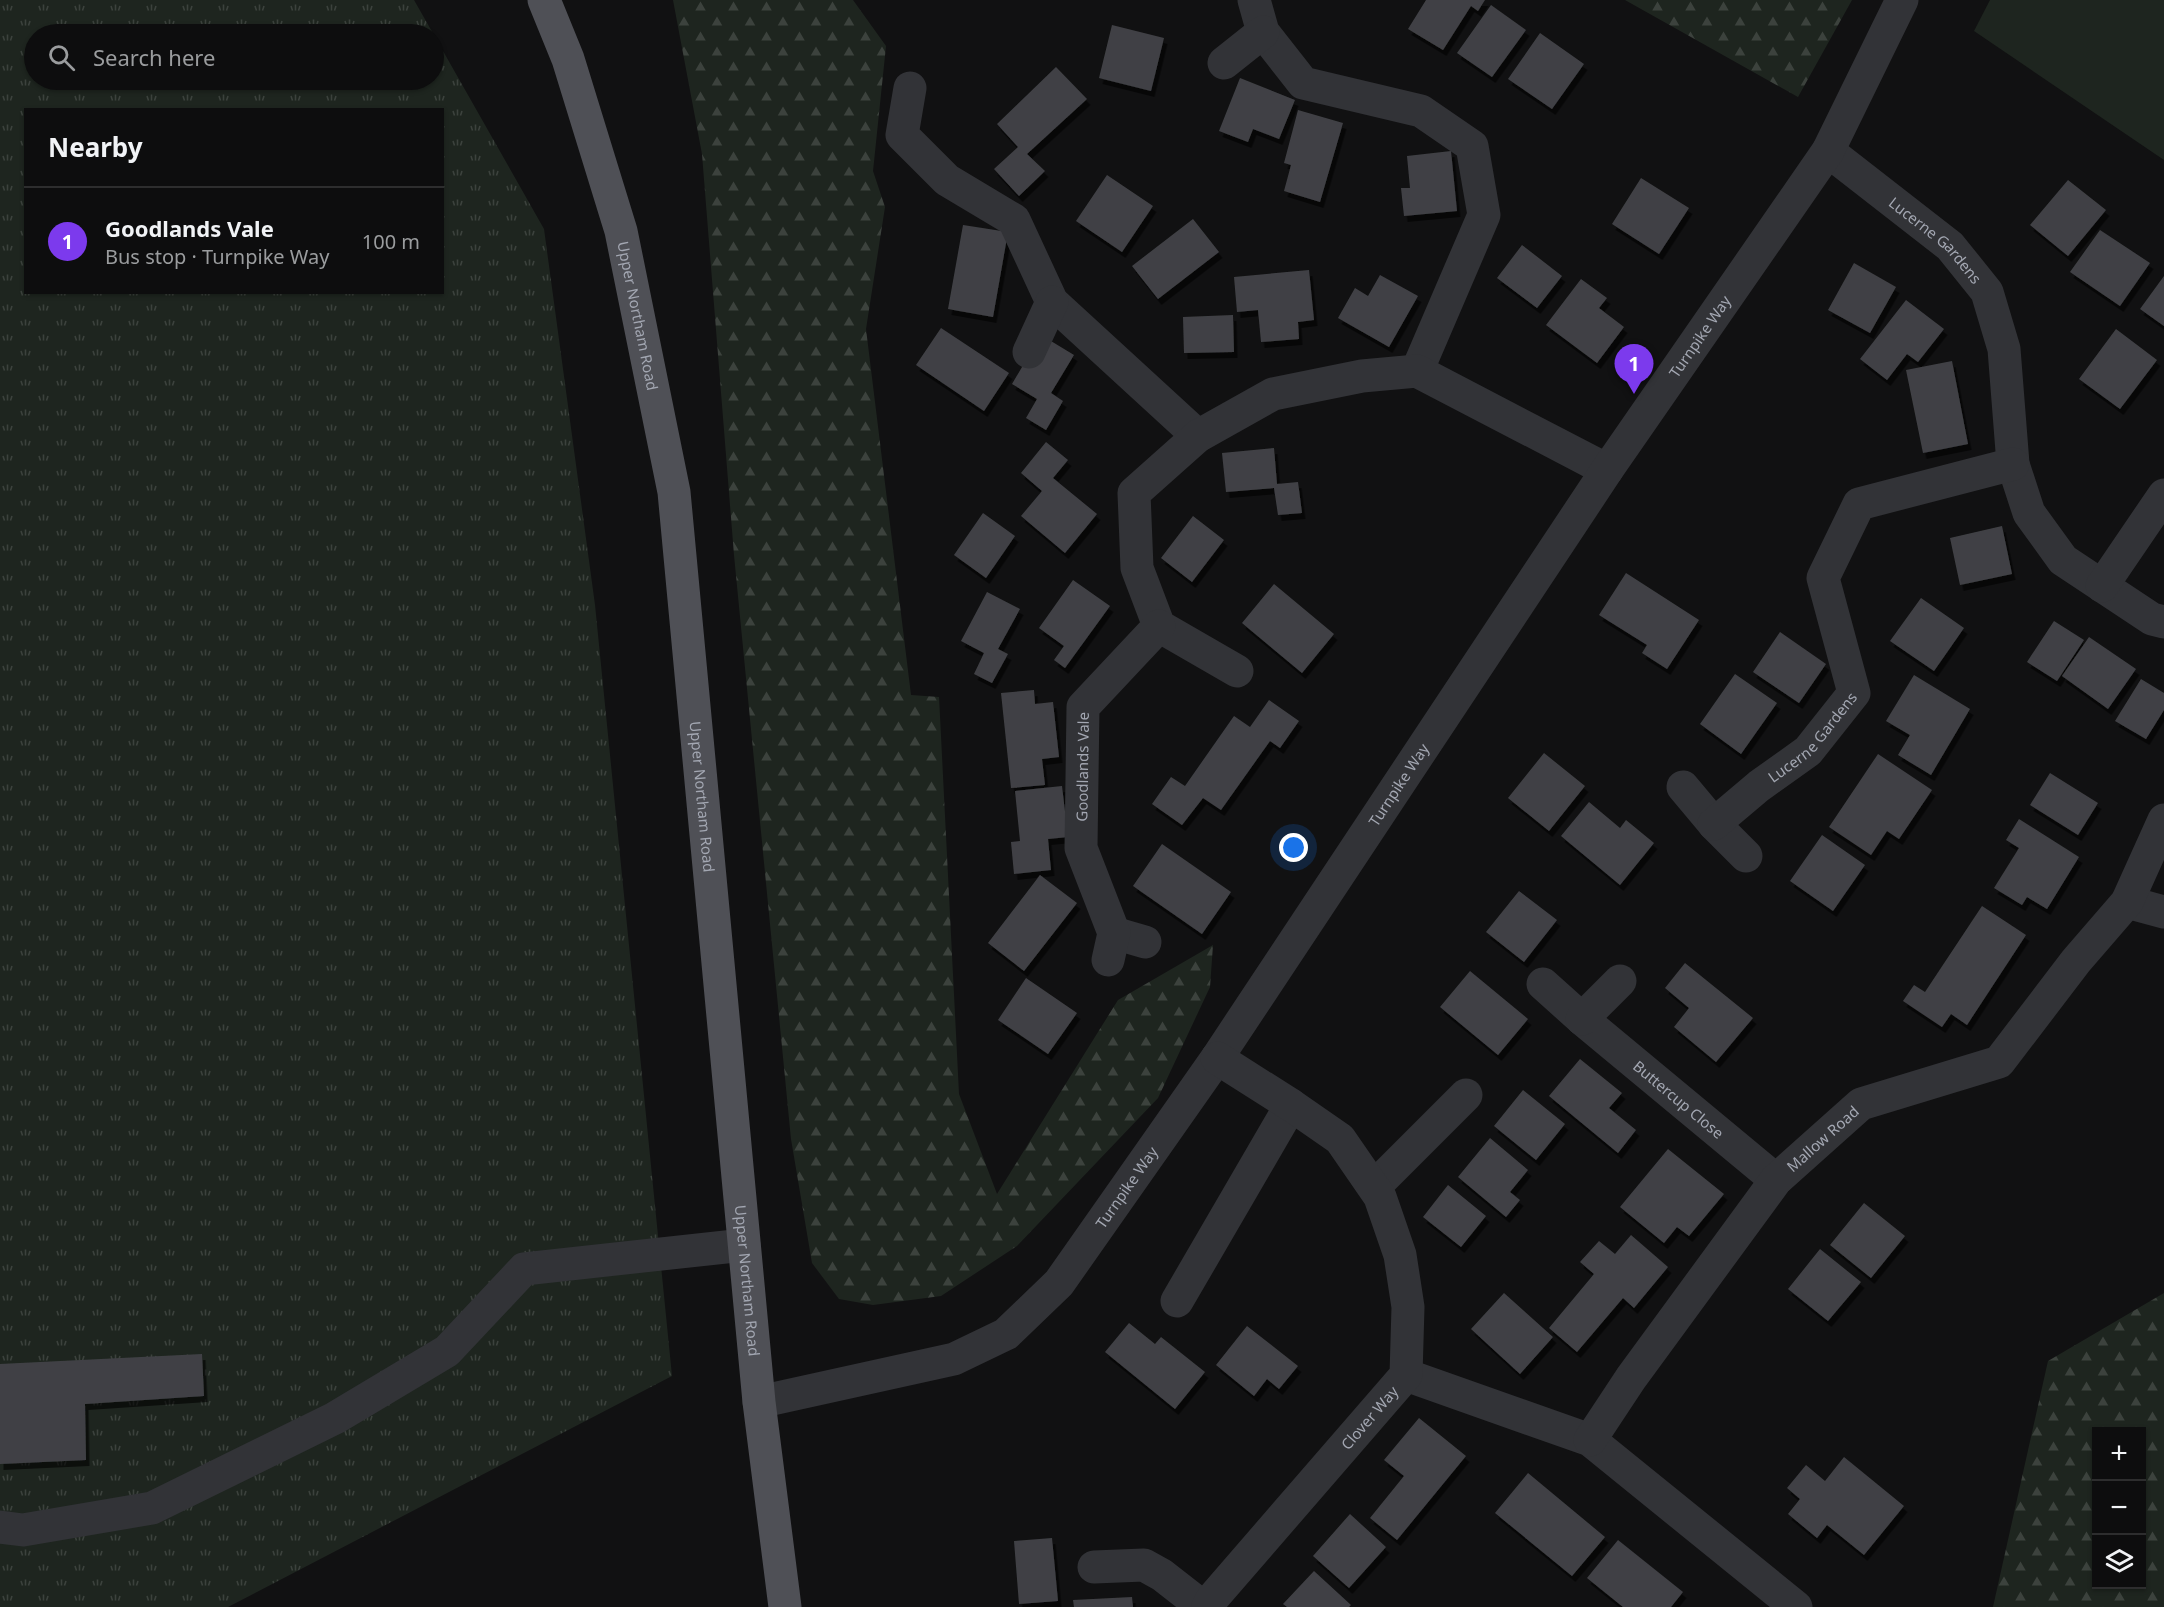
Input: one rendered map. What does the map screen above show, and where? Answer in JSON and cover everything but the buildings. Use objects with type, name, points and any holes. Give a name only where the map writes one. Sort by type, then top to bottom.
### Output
[{"type":"main road","name":"Upper Northam Road","points":[[544,0],[568,59],[621,231],[674,492],[759,1402],[785,1607]]},
{"type":"street","points":[[1254,0],[1263,32],[1303,83],[1421,111],[1472,146],[1484,215],[1418,371]]},
{"type":"street","name":"Turnpike Way","points":[[759,1402],[954,1359],[1006,1334],[1059,1283],[1217,1058],[1607,470],[1828,151],[1902,0]]},
{"type":"street","points":[[1224,63],[1263,32]]},
{"type":"street","points":[[910,88],[902,135],[947,180],[1014,220],[1052,302],[1198,436]]},
{"type":"street","name":"Lucerne Gardens","points":[[1828,151],[1950,246],[1987,292],[2004,349],[2013,465],[2029,513],[2063,560],[2152,619],[2164,622]]},
{"type":"street","points":[[1029,352],[1052,302]]},
{"type":"street","points":[[1237,671],[1159,626],[1137,568],[1134,493],[1198,436],[1273,394],[1362,376],[1418,371],[1607,470]]},
{"type":"street","name":"Lucerne Gardens","points":[[1714,824],[1759,786],[1808,751],[1854,693],[1823,578],[1859,504],[2013,465]]},
{"type":"street","points":[[2102,586],[2164,495]]},
{"type":"street","name":"Goodlands Vale","points":[[1145,942],[1111,946],[1081,848],[1083,707],[1159,626]]},
{"type":"street","points":[[1683,787],[1714,824],[1746,856]]},
{"type":"street","name":"Mallow Road","points":[[1590,1440],[1630,1378],[1776,1180],[1861,1104],[1999,1062],[2076,961],[2127,902],[2164,820]]},
{"type":"street","points":[[2127,902],[2164,912]]},
{"type":"street","points":[[1582,1019],[1620,981]]},
{"type":"street","name":"Buttercup Close","points":[[1543,984],[1776,1180]]},
{"type":"street","name":"Clover Way","points":[[1208,1607],[1212,1599],[1406,1375],[1408,1307],[1400,1255],[1380,1197],[1340,1139],[1217,1058]]},
{"type":"street","points":[[1374,1187],[1466,1095]]},
{"type":"street","points":[[1176,1301],[1291,1106]]},
{"type":"street","points":[[0,1527],[23,1530],[152,1508],[325,1423],[447,1351],[524,1269],[744,1245]]},
{"type":"street","points":[[1406,1375],[1590,1440],[1795,1606]]},
{"type":"street","points":[[1094,1567],[1144,1565],[1162,1575],[1203,1607]]},
{"type":"green space","points":[[0,0],[414,0],[427,24],[24,24],[24,90],[444,90],[444,53],[544,229],[595,605],[672,1376],[228,1607],[0,1607]]},
{"type":"green space","points":[[673,0],[853,0],[886,46],[873,171],[885,207],[866,329],[911,695],[939,697],[959,1094],[997,1194],[1118,1000],[1213,945],[1210,987],[1158,1098],[1017,1246],[941,1296],[873,1305],[839,1299],[812,1263],[791,1139],[734,555],[702,154]]},
{"type":"green space","points":[[1625,0],[1852,0],[1798,97]]},
{"type":"green space","points":[[1990,0],[2164,0],[2164,160],[1974,31]]},
{"type":"green space","points":[[2164,1293],[2164,1607],[1993,1607],[2048,1361]]},
{"type":"place","name":"Goodlands Vale","points":[[1634,394]]}]
